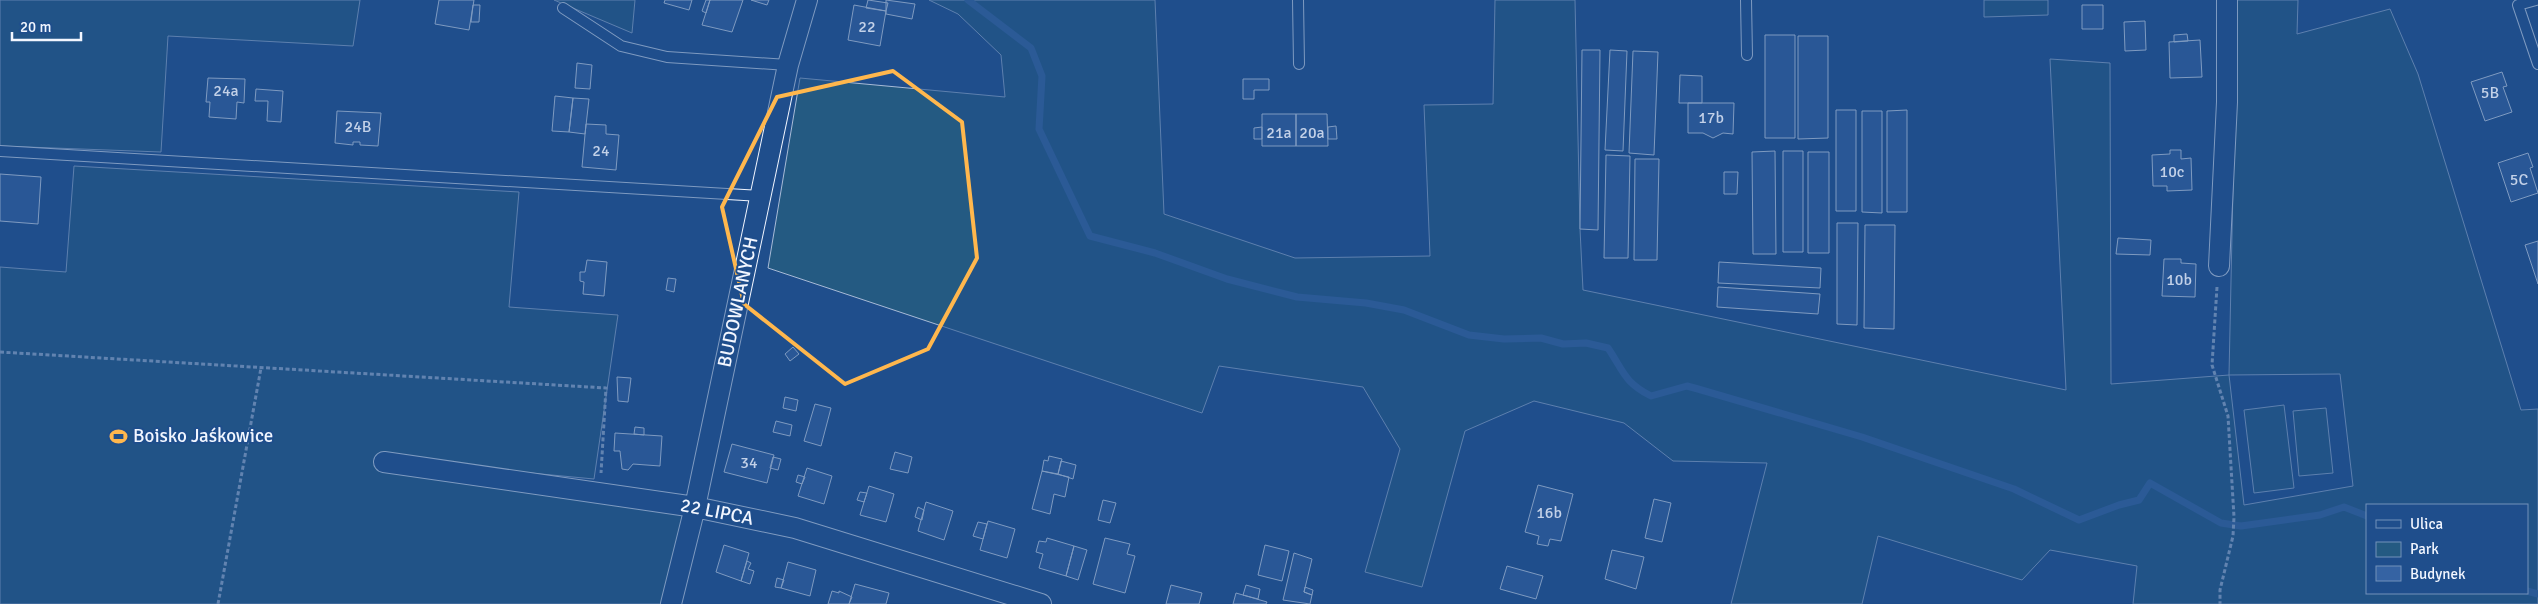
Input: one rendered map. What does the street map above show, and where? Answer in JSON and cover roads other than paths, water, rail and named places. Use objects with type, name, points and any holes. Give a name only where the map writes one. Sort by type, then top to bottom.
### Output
[{"type":"street","name":"BUDOWLANYCH","points":[[672,604],[695,507],[788,66],[807,0]]},
{"type":"street","points":[[2219,266],[2227,112],[2227,0]]},
{"type":"street","name":"22 LIPCA","points":[[384,462],[695,507],[795,528],[1041,604]]},
{"type":"lane","points":[[1298,0],[1299,64]]},
{"type":"lane","points":[[1746,0],[1746,55]]},
{"type":"lane","points":[[2536,0],[2517,3],[2538,64]]},
{"type":"lane","points":[[563,8],[621,46],[667,57],[788,66]]},
{"type":"lane","points":[[0,151],[761,196]]},
{"type":"waterway","points":[[968,0],[1031,48],[1042,76],[1039,129],[1090,236],[1155,253],[1227,279],[1297,297],[1366,303],[1404,310],[1469,335],[1504,339],[1541,338],[1563,344],[1586,343],[1608,348],[1630,381],[1651,396],[1687,386],[1698,389],[1862,437],[2014,489],[2079,520],[2119,505],[2139,500],[2150,483],[2221,523],[2241,526],[2320,515],[2344,507],[2366,516]]},
{"type":"waterway","points":[[2528,591],[2538,594]]},
{"type":"place","name":"Boisko Jaśkowice","points":[[119,436]]}]
